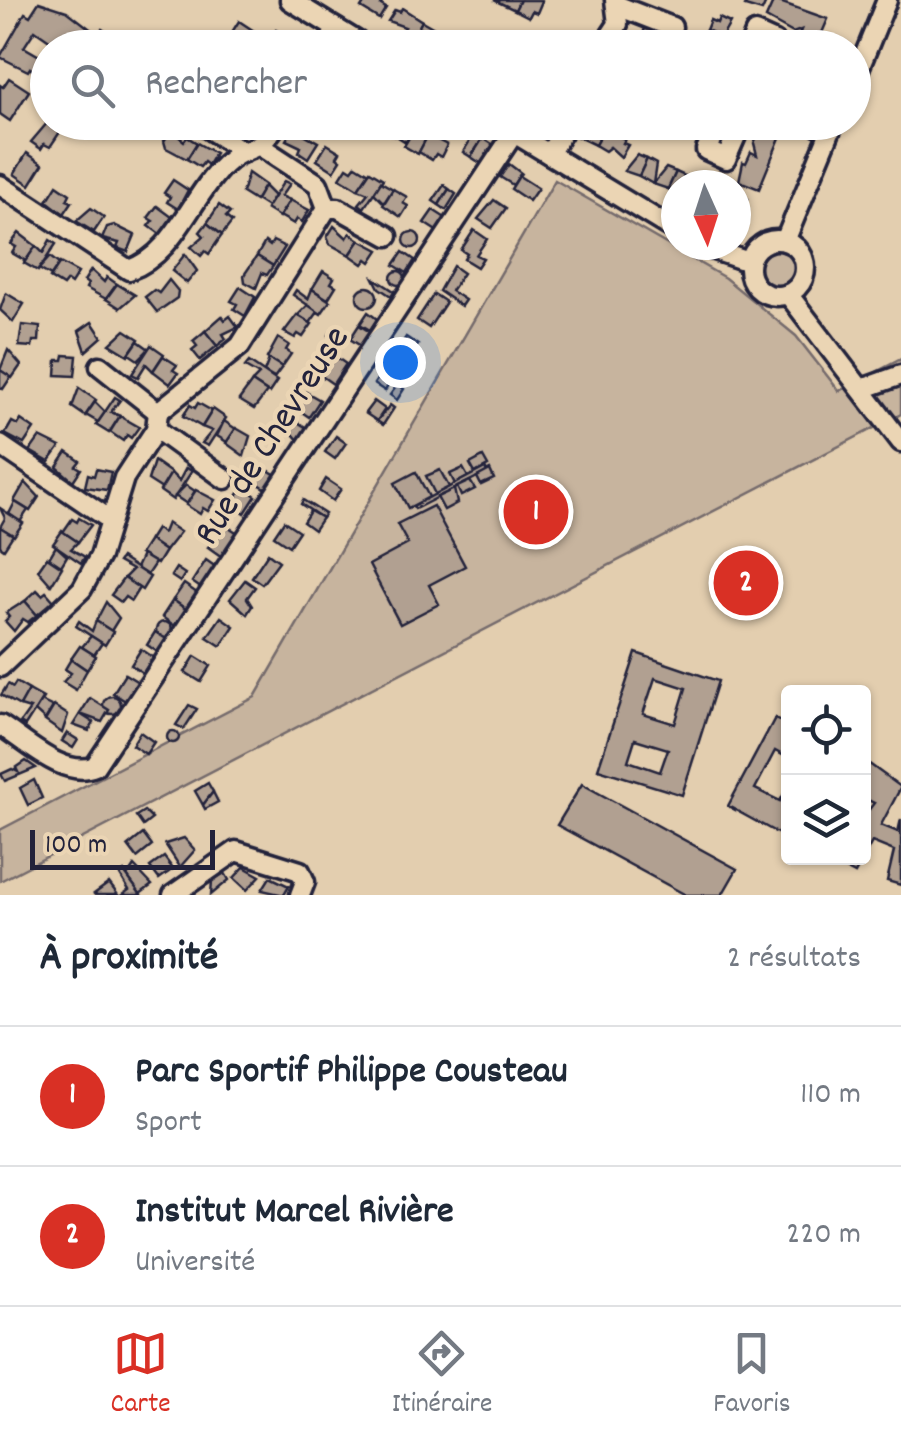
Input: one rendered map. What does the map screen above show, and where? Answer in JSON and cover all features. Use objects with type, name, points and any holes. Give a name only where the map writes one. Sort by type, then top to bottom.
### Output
[{"type":"street","points":[[871,39],[887,0]]},
{"type":"street","points":[[296,2],[336,29]]},
{"type":"street","points":[[614,30],[618,24],[616,3],[672,28]]},
{"type":"street","points":[[226,140],[244,152]]},
{"type":"street","points":[[262,148],[267,140]]},
{"type":"street","name":"Rue de Chevreuse","points":[[0,725],[69,769],[82,771],[95,766],[509,140]]},
{"type":"street","points":[[526,140],[661,222]]},
{"type":"street","points":[[549,154],[557,140]]},
{"type":"street","points":[[711,140],[706,150],[726,159],[734,140]]},
{"type":"street","points":[[785,241],[827,140]]},
{"type":"street","points":[[0,185],[128,270],[150,262],[225,164],[244,152],[262,148],[318,184],[327,208]]},
{"type":"street","points":[[327,208],[338,208],[388,236]]},
{"type":"street","points":[[0,667],[82,590],[100,556],[124,478],[157,421],[240,346],[327,208]]},
{"type":"street","points":[[785,241],[804,262],[802,281],[788,294],[761,292],[750,279],[749,262],[759,246],[785,241]]},
{"type":"street","points":[[743,260],[749,262]]},
{"type":"street","points":[[788,294],[901,442]]},
{"type":"street","points":[[100,366],[225,479]]},
{"type":"street","points":[[862,389],[901,376]]},
{"type":"street","points":[[0,468],[6,448],[109,518]]},
{"type":"street","points":[[174,895],[236,851],[300,871],[305,882],[300,895]]},
{"type":"shaded area","points":[[555,180],[661,241],[661,260],[694,260],[725,278],[796,336],[839,391],[901,359],[901,414],[0,881],[0,830],[255,697]]},
{"type":"shaded area","points":[[778,246],[793,253],[800,268],[793,283],[778,290],[763,283],[756,268],[763,253]]},
{"type":"building","points":[[366,0],[383,0],[381,5],[386,8],[379,19],[361,8]]},
{"type":"building","points":[[494,0],[520,0],[515,10]]},
{"type":"building","points":[[520,0],[542,1],[537,13],[532,11],[529,17],[515,10]]},
{"type":"building","points":[[747,0],[767,0],[762,11],[745,6]]},
{"type":"building","points":[[774,0],[828,19],[823,30],[788,30],[766,18]]},
{"type":"building","points":[[39,2],[67,11],[92,30],[30,30],[24,47],[30,50],[28,71],[0,57],[25,13],[30,16]]},
{"type":"building","points":[[402,8],[422,21],[417,30],[403,30],[405,27],[388,21],[395,10],[400,12]]},
{"type":"building","points":[[719,18],[730,23],[726,30],[706,30],[710,20],[717,23]]},
{"type":"building","points":[[239,21],[252,30],[233,30]]},
{"type":"building","points":[[422,21],[436,29],[436,30],[417,30]]},
{"type":"building","points":[[648,21],[659,30],[644,30]]},
{"type":"building","points":[[9,78],[29,91],[10,121],[0,114],[0,85],[3,87]]},
{"type":"building","points":[[55,140],[50,147],[44,144],[41,149],[31,142]]},
{"type":"building","points":[[286,140],[318,142],[308,158],[299,152],[301,147]]},
{"type":"building","points":[[408,140],[425,140],[418,154],[404,146]]},
{"type":"building","points":[[425,140],[447,145],[441,157],[436,154],[432,160],[419,152]]},
{"type":"building","points":[[470,140],[482,140],[471,157],[463,152]]},
{"type":"building","points":[[482,140],[498,148],[488,168],[471,157]]},
{"type":"building","points":[[598,140],[624,140],[628,145],[621,157],[610,147],[605,151],[595,145]]},
{"type":"building","points":[[755,140],[779,140],[759,189],[751,186],[751,170],[741,170],[751,152],[757,155]]},
{"type":"building","points":[[164,141],[197,143],[187,159],[166,148]]},
{"type":"building","points":[[197,143],[215,153],[208,165],[204,162],[200,167],[187,159]]},
{"type":"building","points":[[327,144],[340,152],[337,157],[341,160],[334,171],[317,160]]},
{"type":"building","points":[[27,153],[43,164],[30,185],[14,174]]},
{"type":"building","points":[[637,155],[647,159],[639,176],[624,171]]},
{"type":"building","points":[[647,159],[656,164],[653,184],[639,176]]},
{"type":"building","points":[[509,164],[521,173],[513,185],[500,177]]},
{"type":"building","points":[[356,165],[369,173],[358,189],[340,178],[347,167],[352,170]]},
{"type":"building","points":[[370,171],[383,179],[364,208],[359,204],[368,193],[358,189]]},
{"type":"building","points":[[248,173],[265,185],[255,201],[242,193]]},
{"type":"building","points":[[519,176],[538,188],[529,201],[511,189]]},
{"type":"building","points":[[173,180],[188,190],[178,209],[167,202],[170,197],[164,193]]},
{"type":"building","points":[[284,181],[290,184],[281,196],[290,200],[279,217],[266,209]]},
{"type":"building","points":[[381,182],[393,189],[384,203],[374,193]]},
{"type":"building","points":[[57,185],[70,194],[67,200],[72,202],[64,214],[47,201]]},
{"type":"building","points":[[444,185],[449,189],[439,205],[433,201]]},
{"type":"building","points":[[264,186],[274,196],[267,207],[256,200]]},
{"type":"building","points":[[393,189],[407,197],[403,203],[408,206],[401,217],[383,205]]},
{"type":"building","points":[[449,189],[456,194],[446,210],[439,205]]},
{"type":"building","points":[[290,200],[309,210],[302,222],[297,219],[294,224],[280,216]]},
{"type":"building","points":[[494,200],[506,208],[492,228],[478,219]]},
{"type":"building","points":[[219,205],[230,213],[226,217],[232,222],[222,235],[207,223]]},
{"type":"building","points":[[157,206],[172,217],[160,234],[149,226],[153,221],[148,218]]},
{"type":"building","points":[[91,208],[104,217],[94,232],[76,221]]},
{"type":"building","points":[[433,210],[447,219],[438,232],[424,223]]},
{"type":"building","points":[[207,223],[222,235],[209,254],[205,251],[201,256],[191,247],[204,236],[200,232]]},
{"type":"building","points":[[114,225],[135,235],[128,252],[117,248],[119,243],[102,239],[107,227]]},
{"type":"building","points":[[334,226],[347,238],[350,233],[360,240],[350,255],[330,244],[327,237]]},
{"type":"building","points":[[474,230],[487,239],[476,255],[483,258],[477,267],[464,259],[467,254],[461,250]]},
{"type":"building","points":[[412,232],[420,240],[412,248],[404,240]]},
{"type":"building","points":[[19,233],[36,246],[26,261],[12,253],[16,247],[11,244]]},
{"type":"building","points":[[50,240],[56,244],[38,271],[24,263],[36,246],[43,253]]},
{"type":"building","points":[[360,240],[379,250],[371,262],[367,259],[363,264],[350,255]]},
{"type":"building","points":[[273,241],[285,247],[273,266],[257,256],[265,242],[270,246]]},
{"type":"building","points":[[403,252],[415,260],[407,273],[394,265]]},
{"type":"building","points":[[185,254],[197,271],[187,283],[172,271]]},
{"type":"building","points":[[257,256],[273,266],[267,275],[262,273],[256,288],[245,282],[244,275]]},
{"type":"building","points":[[50,257],[59,264],[51,276],[39,269]]},
{"type":"building","points":[[60,263],[78,273],[71,284],[67,281],[63,286],[50,278]]},
{"type":"building","points":[[453,266],[463,273],[451,291],[465,300],[461,306],[439,291]]},
{"type":"building","points":[[91,270],[104,282],[107,277],[117,284],[106,299],[86,288],[88,284],[84,281]]},
{"type":"building","points":[[323,271],[334,278],[331,283],[336,286],[328,299],[312,289]]},
{"type":"building","points":[[398,271],[405,278],[398,285],[391,278]]},
{"type":"building","points":[[374,278],[394,291],[391,296],[379,288]]},
{"type":"building","points":[[169,280],[178,291],[177,298],[157,312],[145,297],[154,290],[159,293]]},
{"type":"building","points":[[117,284],[135,295],[120,308],[106,299]]},
{"type":"building","points":[[240,287],[255,297],[245,316],[234,309],[237,304],[231,301]]},
{"type":"building","points":[[367,287],[377,297],[367,307],[357,297]]},
{"type":"building","points":[[312,289],[330,301],[321,314],[293,295],[296,290],[308,299]]},
{"type":"building","points":[[6,293],[24,304],[13,322],[0,310]]},
{"type":"building","points":[[434,294],[446,302],[429,328],[417,320]]},
{"type":"building","points":[[308,305],[318,312],[310,323],[298,315]]},
{"type":"building","points":[[368,312],[377,319],[370,330],[360,324]]},
{"type":"building","points":[[297,315],[312,324],[303,337],[298,334],[295,338],[284,332]]},
{"type":"building","points":[[222,316],[225,320],[230,316],[238,327],[223,334],[226,339],[217,346],[205,331]]},
{"type":"building","points":[[92,322],[102,337],[86,351],[79,331]]},
{"type":"building","points":[[22,325],[40,327],[39,341],[33,341],[32,347],[19,346]]},
{"type":"building","points":[[359,325],[370,332],[361,346],[350,339]]},
{"type":"building","points":[[332,329],[345,338],[342,343],[329,335]]},
{"type":"building","points":[[125,330],[139,339],[128,355],[110,344]]},
{"type":"building","points":[[205,331],[217,346],[200,360],[192,350],[197,346],[193,341]]},
{"type":"building","points":[[406,337],[418,345],[408,360],[396,352]]},
{"type":"building","points":[[278,338],[289,345],[286,350],[291,354],[282,367],[267,358]]},
{"type":"building","points":[[138,341],[149,349],[138,360],[129,354]]},
{"type":"building","points":[[151,345],[164,354],[153,371],[146,364],[138,377],[132,374]]},
{"type":"building","points":[[8,350],[21,365],[12,378],[0,370]]},
{"type":"building","points":[[64,355],[77,356],[75,376],[56,375],[57,360],[63,360]]},
{"type":"building","points":[[333,355],[346,364],[333,384],[320,375]]},
{"type":"building","points":[[163,356],[177,365],[173,370],[178,373],[170,384],[153,371]]},
{"type":"building","points":[[269,359],[282,367],[274,378],[264,372]]},
{"type":"building","points":[[249,362],[277,381],[269,393],[252,382],[259,375],[245,367]]},
{"type":"building","points":[[0,370],[11,377],[3,389],[0,387]]},
{"type":"building","points":[[382,372],[392,379],[385,391],[374,384]]},
{"type":"building","points":[[252,382],[267,392],[254,409],[239,400]]},
{"type":"building","points":[[398,384],[404,389],[397,400],[390,395]]},
{"type":"building","points":[[79,388],[96,400],[85,416],[72,407]]},
{"type":"building","points":[[306,392],[320,400],[309,417],[296,408]]},
{"type":"building","points":[[115,397],[120,400],[111,412],[120,416],[109,433],[96,425]]},
{"type":"building","points":[[374,401],[385,409],[377,421],[365,413]]},
{"type":"building","points":[[95,402],[105,412],[98,422],[86,415]]},
{"type":"building","points":[[198,403],[212,411],[202,427],[183,416],[190,405],[195,408]]},
{"type":"building","points":[[390,405],[394,408],[383,425],[377,421]]},
{"type":"building","points":[[213,409],[226,418],[208,446],[202,443],[212,431],[202,427]]},
{"type":"building","points":[[120,416],[139,427],[131,438],[127,435],[123,441],[110,432]]},
{"type":"building","points":[[21,420],[34,429],[24,444],[5,434],[12,422],[18,425]]},
{"type":"building","points":[[294,420],[307,428],[299,441],[289,429]]},
{"type":"building","points":[[224,421],[236,429],[227,442],[217,436]]},
{"type":"building","points":[[236,428],[250,436],[244,456],[226,443]]},
{"type":"building","points":[[336,436],[346,443],[335,459],[325,452]]},
{"type":"building","points":[[40,437],[60,447],[49,462],[30,451]]},
{"type":"building","points":[[67,452],[80,461],[76,466],[81,469],[73,481],[57,467]]},
{"type":"building","points":[[483,457],[488,466],[475,473],[470,464]]},
{"type":"building","points":[[154,461],[171,473],[162,489],[148,480]]},
{"type":"building","points":[[263,467],[276,475],[267,489],[254,481]]},
{"type":"building","points":[[186,468],[192,471],[173,500],[160,491],[171,473],[179,481]]},
{"type":"building","points":[[463,468],[468,477],[455,484],[450,474]]},
{"type":"building","points":[[485,468],[487,472],[415,509],[413,506]]},
{"type":"building","points":[[96,469],[111,472],[107,490],[85,487],[88,474],[94,476]]},
{"type":"building","points":[[440,470],[449,487],[435,494],[426,476]]},
{"type":"building","points":[[490,470],[494,479],[481,485],[477,477]]},
{"type":"building","points":[[416,472],[429,497],[408,508],[395,483]]},
{"type":"building","points":[[326,479],[341,489],[333,501],[319,491]]},
{"type":"building","points":[[470,481],[475,489],[461,496],[457,487]]},
{"type":"building","points":[[25,482],[39,497],[30,511],[14,501]]},
{"type":"building","points":[[186,485],[195,491],[187,504],[175,496]]},
{"type":"building","points":[[243,487],[256,496],[245,513],[232,504]]},
{"type":"building","points":[[454,489],[457,503],[444,510],[437,497]]},
{"type":"building","points":[[196,490],[215,500],[208,511],[203,508],[200,514],[186,505]]},
{"type":"building","points":[[303,500],[325,514],[322,518],[301,504]]},
{"type":"building","points":[[15,502],[28,510],[20,522],[9,514]]},
{"type":"building","points":[[433,506],[465,566],[429,585],[439,604],[400,624],[369,565],[408,544],[397,524]]},
{"type":"building","points":[[0,508],[23,523],[14,536],[0,527],[5,518]]},
{"type":"building","points":[[310,511],[322,518],[314,530],[303,522]]},
{"type":"building","points":[[223,513],[232,519],[227,526],[238,533],[222,557],[208,547],[226,528],[217,522]]},
{"type":"building","points":[[79,518],[91,525],[78,542],[63,532],[72,519],[77,522]]},
{"type":"building","points":[[284,521],[299,531],[289,546],[274,536]]},
{"type":"building","points":[[167,523],[180,532],[165,551],[149,540],[156,529],[163,533]]},
{"type":"building","points":[[0,527],[13,535],[4,549],[0,546]]},
{"type":"building","points":[[62,531],[78,542],[71,549],[85,557],[81,563],[53,544]]},
{"type":"building","points":[[149,540],[165,551],[157,564],[140,554]]},
{"type":"building","points":[[56,546],[67,556],[61,566],[49,558]]},
{"type":"building","points":[[268,553],[279,561],[262,584],[252,577]]},
{"type":"building","points":[[142,555],[155,563],[147,575],[136,568]]},
{"type":"building","points":[[47,557],[62,567],[51,585],[38,570]]},
{"type":"building","points":[[121,558],[150,577],[142,590],[124,578],[132,570],[118,562]]},
{"type":"building","points":[[206,560],[216,567],[202,589],[192,582]]},
{"type":"building","points":[[176,568],[185,574],[180,582],[171,576]]},
{"type":"building","points":[[124,578],[139,588],[131,601],[125,597],[121,602],[111,595]]},
{"type":"building","points":[[245,580],[255,587],[247,598],[252,606],[247,614],[230,599]]},
{"type":"building","points":[[184,584],[197,593],[187,610],[173,600]]},
{"type":"building","points":[[37,590],[42,595],[46,592],[54,601],[37,615],[25,601]]},
{"type":"building","points":[[173,600],[187,610],[175,626],[162,617]]},
{"type":"building","points":[[25,601],[37,615],[28,622],[23,619],[14,631],[5,621],[9,617],[6,613]]},
{"type":"building","points":[[106,602],[119,618],[111,631],[96,621]]},
{"type":"building","points":[[221,617],[234,626],[221,646],[207,637]]},
{"type":"building","points":[[79,621],[92,631],[96,621],[113,632],[105,645],[76,626]]},
{"type":"building","points":[[164,622],[172,630],[164,638],[156,630]]},
{"type":"building","points":[[155,632],[168,640],[159,653],[147,645]]},
{"type":"building","points":[[91,636],[102,643],[94,655],[82,647]]},
{"type":"building","points":[[80,646],[96,656],[87,670],[71,659]]},
{"type":"building","points":[[141,649],[153,657],[143,673],[131,665]]},
{"type":"building","points":[[636,653],[718,681],[682,795],[598,769]],"holes":[[[655,678],[686,688],[675,724],[643,714]],[[635,739],[668,749],[660,772],[628,761]]]},
{"type":"building","points":[[195,656],[211,666],[201,682],[185,672]]},
{"type":"building","points":[[71,659],[87,670],[76,690],[63,682],[71,673],[65,669]]},
{"type":"building","points":[[125,674],[138,682],[127,702],[113,693]]},
{"type":"building","points":[[16,682],[29,690],[20,706],[1,695],[8,684],[13,687]]},
{"type":"building","points":[[29,690],[43,698],[25,726],[20,723],[30,709],[20,706]]},
{"type":"building","points":[[112,696],[121,705],[112,714],[103,705]]},
{"type":"building","points":[[90,698],[109,710],[102,722],[80,714]]},
{"type":"building","points":[[41,701],[53,707],[45,720],[35,711]]},
{"type":"building","points":[[189,705],[197,709],[184,729],[176,725]]},
{"type":"building","points":[[54,706],[68,715],[62,733],[45,721]]},
{"type":"building","points":[[80,714],[94,723],[89,731],[73,725]]},
{"type":"building","points":[[775,718],[781,721],[781,754],[775,751],[755,789],[781,799],[781,835],[728,806]]},
{"type":"building","points":[[173,731],[179,737],[173,743],[167,737]]},
{"type":"building","points":[[140,732],[154,742],[146,754],[132,745]]},
{"type":"building","points":[[67,733],[78,740],[73,748],[62,741]]},
{"type":"building","points":[[26,761],[36,768],[5,781],[1,774],[12,769],[18,772],[16,768]]},
{"type":"building","points":[[871,765],[901,787],[881,825],[898,832],[901,819],[901,885],[887,881],[894,851],[872,842]]},
{"type":"building","points":[[34,780],[42,798],[28,805],[20,788]]},
{"type":"building","points":[[208,783],[213,792],[203,805],[195,791]]},
{"type":"building","points":[[582,784],[737,869],[722,895],[686,895],[557,825]]},
{"type":"building","points":[[213,792],[218,802],[205,809],[203,805]]},
{"type":"building","points":[[144,811],[152,819],[143,826],[136,816]]},
{"type":"building","points":[[143,834],[152,846],[137,858],[128,846]]},
{"type":"building","points":[[184,838],[195,850],[180,867],[165,844]]},
{"type":"building","points":[[164,857],[173,869],[159,879],[150,867]]},
{"type":"building","points":[[838,865],[860,865],[855,874]]},
{"type":"building","points":[[134,866],[152,885],[140,894],[127,876]]},
{"type":"building","points":[[244,867],[260,876],[247,890],[234,878]]},
{"type":"building","points":[[124,872],[141,895],[122,895],[129,890],[120,875]]},
{"type":"building","points":[[225,873],[229,880],[211,895],[212,880]]},
{"type":"building","points":[[270,877],[289,886],[284,895],[262,890]]},
{"type":"building","points":[[109,883],[118,895],[94,894]]},
{"type":"place","name":"Parc Sportif Philippe Cousteau","points":[[536,512]]},
{"type":"place","name":"Institut Marcel Rivière","points":[[746,583]]}]
